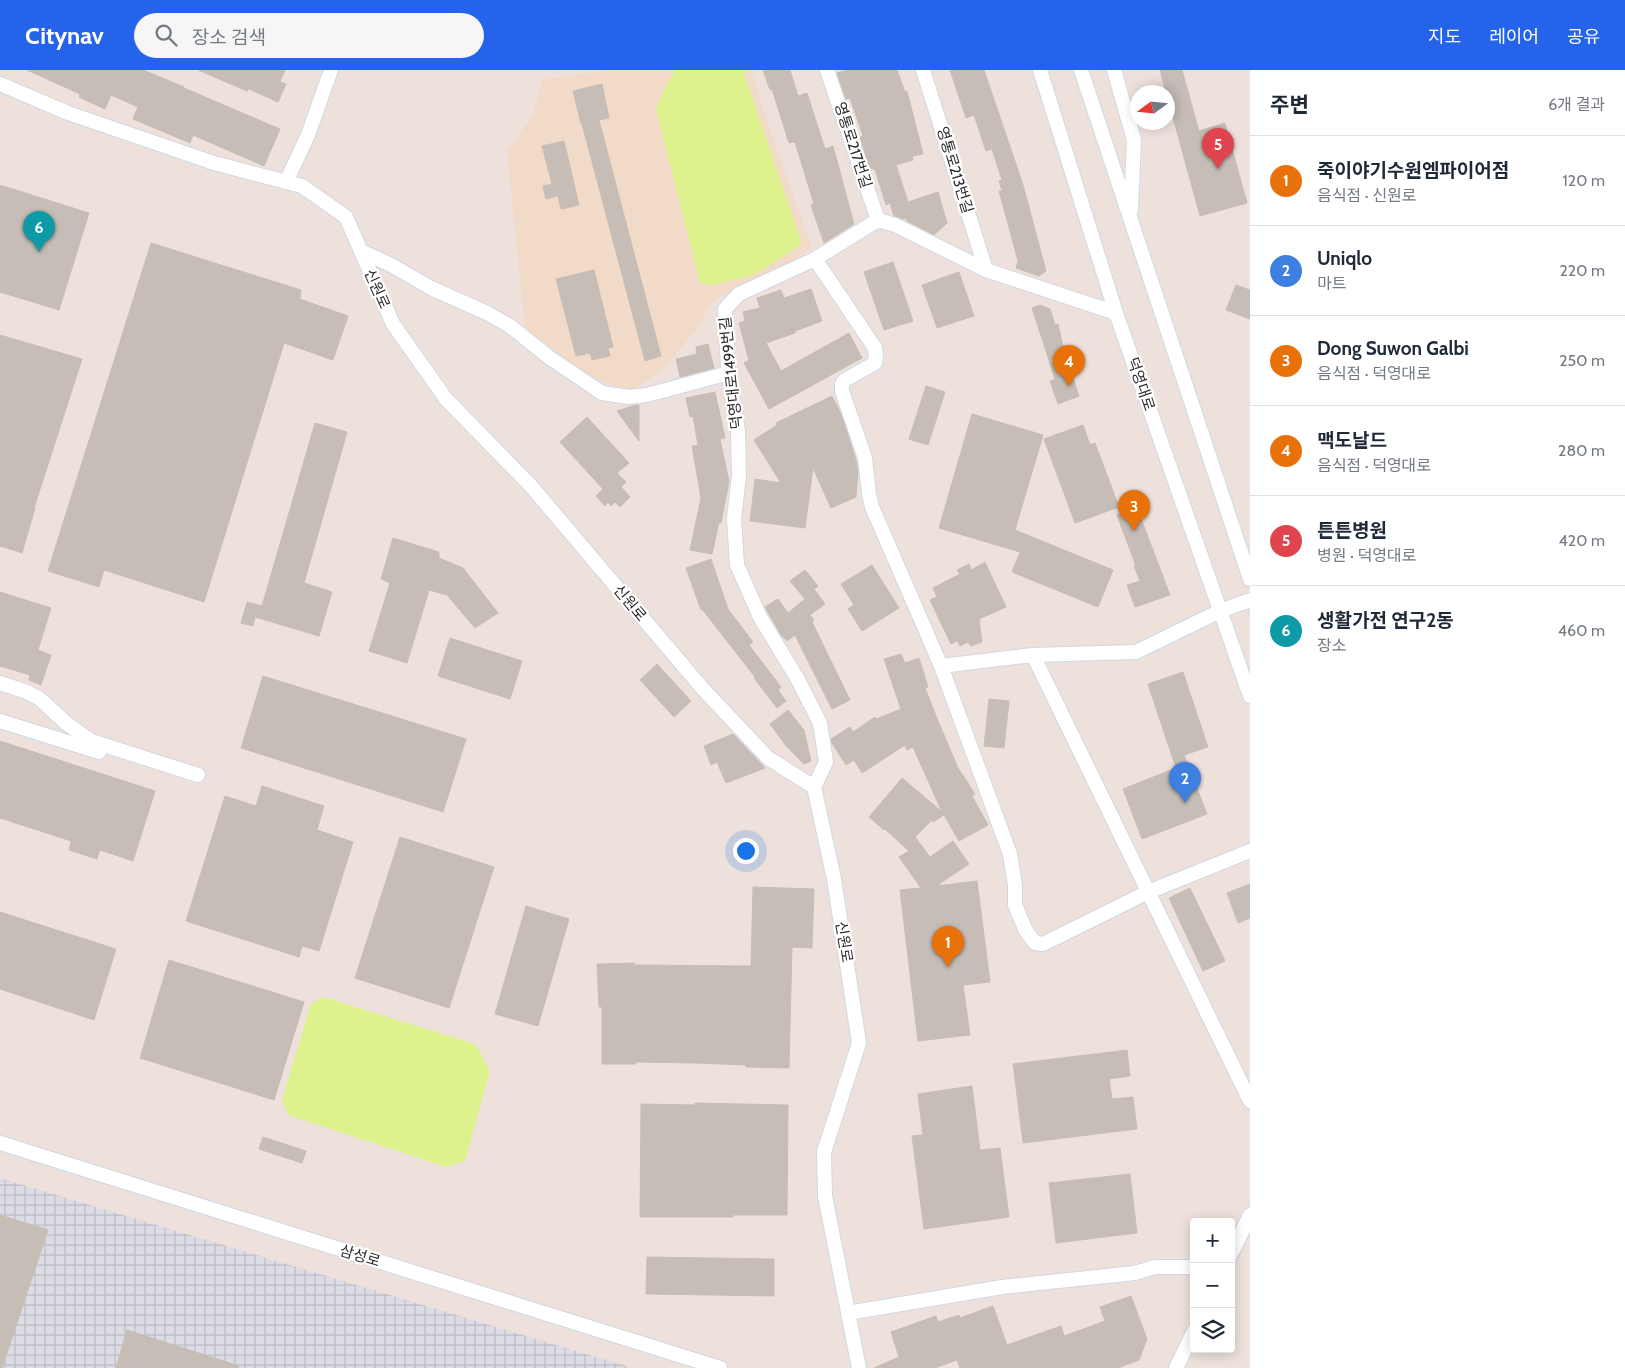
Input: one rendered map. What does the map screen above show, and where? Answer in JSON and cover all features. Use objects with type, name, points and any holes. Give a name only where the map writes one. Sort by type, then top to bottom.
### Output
[{"type":"street","points":[[286,182],[308,135],[331,70]]},
{"type":"street","name":"영통로217번길","points":[[828,70],[878,220]]},
{"type":"street","name":"영통로213번길","points":[[923,70],[986,270]]},
{"type":"street","name":"덕영대로","points":[[1040,70],[1116,312],[1250,696]]},
{"type":"street","points":[[1081,70],[1250,579]]},
{"type":"street","points":[[1114,70],[1134,140],[1130,218]]},
{"type":"street","name":"신원로","points":[[0,84],[68,113],[214,163],[302,186],[346,217],[393,324],[446,399],[531,486],[709,696],[768,758],[814,787],[834,879],[859,1043],[824,1152],[825,1196],[859,1368]]},
{"type":"street","points":[[878,220],[895,224],[986,270],[1116,312]]},
{"type":"street","name":"덕영대로1499번길","points":[[814,787],[826,762],[820,722],[797,678],[760,617],[737,565],[734,518],[739,476],[738,431],[729,374],[724,309],[739,294],[815,259],[878,220]]},
{"type":"street","points":[[361,251],[391,265],[431,288],[487,313],[510,326],[550,358],[602,393],[629,397],[647,395],[729,374]]},
{"type":"street","points":[[815,259],[875,348],[875,363],[845,380],[842,384],[842,391],[865,458],[872,507],[941,666],[1010,854],[1015,885],[1015,905],[1026,931],[1035,943],[1044,944],[1148,892],[1250,851]]},
{"type":"street","points":[[941,666],[1033,655],[1136,652],[1220,612],[1250,600]]},
{"type":"street","points":[[1033,655],[1250,1101]]},
{"type":"street","points":[[0,683],[28,692],[40,699],[66,723],[91,740],[197,779],[0,721]]},
{"type":"street","name":"삼성로","points":[[0,1143],[720,1368]]},
{"type":"street","points":[[1235,1246],[1250,1215]]},
{"type":"street","points":[[848,1313],[1002,1287],[1136,1274],[1155,1267],[1190,1266]]},
{"type":"street","points":[[1176,1368],[1190,1340]]},
{"type":"shaded area","points":[[608,70],[751,70],[771,133],[812,248],[765,278],[715,299],[695,331],[665,367],[630,393],[585,374],[545,348],[525,326],[507,151],[533,115],[542,80]]},
{"type":"shaded area","points":[[0,1178],[573,1350],[633,1368],[0,1368]]},
{"type":"green space","points":[[676,70],[743,70],[802,244],[754,275],[712,285],[700,283],[656,109],[666,85]]},
{"type":"green space","points":[[323,997],[475,1044],[490,1071],[465,1161],[446,1167],[288,1115],[282,1100],[311,1004]]},
{"type":"building","points":[[27,70],[143,70],[280,129],[264,166],[193,135],[190,143],[133,119],[138,107],[111,95],[105,109],[79,97],[80,94]]},
{"type":"building","points":[[198,70],[285,70],[280,82],[286,84],[278,102]]},
{"type":"building","points":[[763,70],[790,70],[798,96],[807,93],[825,149],[833,146],[854,224],[824,243],[811,205],[814,204],[795,142],[789,143],[772,89],[770,90]]},
{"type":"building","points":[[847,70],[897,70],[905,92],[907,91],[923,154],[912,156],[913,160],[896,165],[908,202],[938,192],[947,223],[934,235],[907,221],[906,218],[894,216],[890,203],[886,205],[875,169],[870,169],[860,137],[863,136],[850,98],[846,99],[837,73]]},
{"type":"building","points":[[950,70],[984,70],[1023,185],[1046,271],[1039,276],[1016,268],[1018,261],[999,191],[1002,191],[999,181],[1002,180],[992,149],[986,151],[974,115],[966,118]]},
{"type":"building","points":[[1160,70],[1182,70],[1199,131],[1225,123],[1247,203],[1200,216],[1175,125],[1175,85],[1164,85]]},
{"type":"building","points":[[602,84],[609,118],[599,120],[661,356],[645,361],[573,91]]},
{"type":"building","points":[[564,141],[579,205],[561,209],[558,196],[546,199],[543,186],[552,184],[542,146]]},
{"type":"building","points":[[0,185],[89,213],[59,310],[0,292]]},
{"type":"building","points":[[151,243],[301,290],[300,299],[348,316],[333,360],[284,343],[204,602],[104,570],[99,587],[48,571]]},
{"type":"building","points":[[893,262],[913,321],[884,330],[864,272]]},
{"type":"building","points":[[594,270],[613,347],[608,348],[610,356],[592,360],[590,353],[576,356],[556,279]]},
{"type":"building","points":[[959,272],[974,316],[937,328],[922,285]]},
{"type":"building","points":[[1236,285],[1250,290],[1250,319],[1226,310]]},
{"type":"building","points":[[811,289],[822,321],[766,343],[781,371],[849,333],[862,358],[769,409],[744,363],[749,360],[739,323],[745,321],[743,312],[760,308],[757,298],[781,290],[784,298]]},
{"type":"building","points":[[1040,305],[1050,309],[1055,325],[1058,324],[1065,355],[1079,396],[1058,404],[1050,381],[1055,379],[1032,308]]},
{"type":"building","points":[[0,335],[82,359],[34,508],[22,553],[0,546]]},
{"type":"building","points":[[708,344],[714,368],[680,377],[676,359],[697,354],[696,347]]},
{"type":"building","points":[[926,386],[945,392],[928,445],[909,439]]},
{"type":"building","points":[[715,392],[725,438],[720,439],[729,482],[721,523],[719,522],[712,554],[690,550],[701,498],[692,446],[698,445],[693,416],[690,417],[686,398]]},
{"type":"building","points":[[832,396],[842,416],[856,460],[858,473],[856,497],[831,508],[813,468],[805,528],[750,521],[755,479],[781,483],[754,440],[777,425],[776,423]]},
{"type":"building","points":[[639,405],[639,441],[617,411]]},
{"type":"building","points":[[972,414],[1043,435],[1015,530],[1113,570],[1098,607],[1012,572],[1020,552],[939,528]]},
{"type":"building","points":[[587,417],[629,463],[617,473],[626,482],[621,487],[630,497],[620,507],[615,502],[611,506],[608,502],[605,506],[596,496],[603,489],[560,442]]},
{"type":"building","points":[[315,423],[347,432],[304,583],[332,592],[319,636],[255,617],[253,626],[241,623],[247,602],[262,606]]},
{"type":"building","points":[[1083,425],[1090,445],[1095,443],[1119,507],[1075,523],[1044,439]]},
{"type":"building","points":[[1137,508],[1170,595],[1135,607],[1127,585],[1140,581],[1117,515]]},
{"type":"building","points":[[393,538],[439,552],[439,558],[463,568],[498,613],[475,628],[447,595],[429,590],[407,663],[369,651],[390,583],[381,579]]},
{"type":"building","points":[[711,559],[728,609],[753,642],[749,645],[781,687],[778,690],[786,701],[777,708],[755,677],[701,610],[686,568]]},
{"type":"building","points":[[985,562],[1006,607],[979,619],[982,642],[971,646],[968,642],[960,646],[957,641],[951,644],[930,600],[937,597],[933,588],[960,574],[957,570],[969,564],[971,570]]},
{"type":"building","points":[[872,565],[899,608],[862,631],[848,609],[854,605],[841,584]]},
{"type":"building","points":[[805,570],[818,586],[814,589],[825,604],[810,615],[814,620],[812,622],[850,700],[832,709],[795,635],[787,641],[781,635],[765,607],[778,599],[788,613],[805,599],[790,581]]},
{"type":"building","points":[[0,592],[51,608],[38,650],[51,655],[41,685],[29,680],[30,675],[0,666]]},
{"type":"building","points":[[450,638],[522,661],[510,699],[438,676]]},
{"type":"building","points":[[901,654],[905,663],[919,658],[928,687],[925,688],[938,721],[958,768],[975,794],[972,796],[988,825],[959,841],[944,815],[933,822],[932,820],[915,837],[930,857],[953,841],[969,864],[936,886],[977,881],[990,982],[963,985],[970,1035],[918,1041],[900,890],[921,888],[899,857],[909,851],[869,817],[902,778],[942,812],[913,747],[907,750],[905,745],[862,773],[854,760],[846,765],[831,739],[850,727],[853,732],[875,717],[876,719],[901,709],[884,659]]},
{"type":"building","points":[[657,664],[691,701],[674,717],[640,680]]},
{"type":"building","points":[[1183,672],[1208,747],[1184,755],[1207,814],[1142,839],[1123,789],[1176,768],[1148,684]]},
{"type":"building","points":[[263,676],[466,739],[443,812],[241,748]]},
{"type":"building","points":[[989,699],[1009,701],[1004,748],[984,746]]},
{"type":"building","points":[[788,710],[804,730],[811,761],[804,764],[787,747],[770,724]]},
{"type":"building","points":[[733,734],[765,768],[726,783],[717,762],[711,765],[704,746]]},
{"type":"building","points":[[0,741],[155,791],[133,861],[100,850],[97,859],[69,850],[71,841],[0,818]]},
{"type":"building","points":[[262,786],[324,806],[317,830],[353,842],[319,951],[302,946],[299,957],[186,921],[225,796],[256,806]]},
{"type":"building","points":[[400,837],[494,867],[449,1008],[355,978]]},
{"type":"building","points":[[1250,884],[1250,918],[1238,923],[1227,893]]},
{"type":"building","points":[[753,887],[814,889],[812,948],[792,947],[789,1068],[695,1063],[636,1062],[636,1064],[602,1064],[602,1007],[599,1007],[597,964],[751,966]]},
{"type":"building","points":[[1190,888],[1225,961],[1203,971],[1169,898]]},
{"type":"building","points":[[526,906],[569,919],[538,1026],[495,1014]]},
{"type":"building","points":[[0,912],[116,949],[94,1020],[0,989]]},
{"type":"building","points":[[169,960],[304,1002],[274,1100],[140,1058]]},
{"type":"building","points":[[1127,1050],[1130,1076],[1109,1079],[1112,1099],[1133,1097],[1137,1129],[1023,1143],[1013,1064]]},
{"type":"building","points":[[972,1086],[980,1150],[1000,1148],[1009,1217],[924,1229],[912,1136],[923,1135],[918,1094]]},
{"type":"building","points":[[695,1103],[788,1105],[787,1215],[640,1217],[641,1104],[695,1105]]},
{"type":"building","points":[[263,1137],[306,1151],[302,1163],[259,1149]]},
{"type":"building","points":[[1130,1174],[1137,1233],[1056,1243],[1049,1183]]},
{"type":"building","points":[[0,1215],[48,1230],[2,1368],[0,1367]]},
{"type":"building","points":[[647,1257],[774,1259],[774,1296],[646,1294]]},
{"type":"building","points":[[1131,1296],[1147,1339],[1139,1360],[1118,1368],[960,1368],[957,1360],[935,1368],[874,1368],[899,1357],[891,1332],[936,1316],[938,1322],[959,1315],[960,1318],[993,1306],[1007,1345],[1061,1326],[1064,1336],[1105,1321],[1100,1307]]},
{"type":"building","points":[[127,1330],[239,1366],[238,1368],[116,1368]]},
{"type":"place","name":"튼튼병원","points":[[1218,169]]},
{"type":"place","name":"생활가전 연구2동","points":[[39,252]]},
{"type":"place","name":"맥도날드","points":[[1069,386]]},
{"type":"place","name":"Dong Suwon Galbi","points":[[1134,531]]},
{"type":"place","name":"Uniqlo","points":[[1185,803]]},
{"type":"place","name":"죽이야기수원엠파이어점","points":[[948,967]]}]
